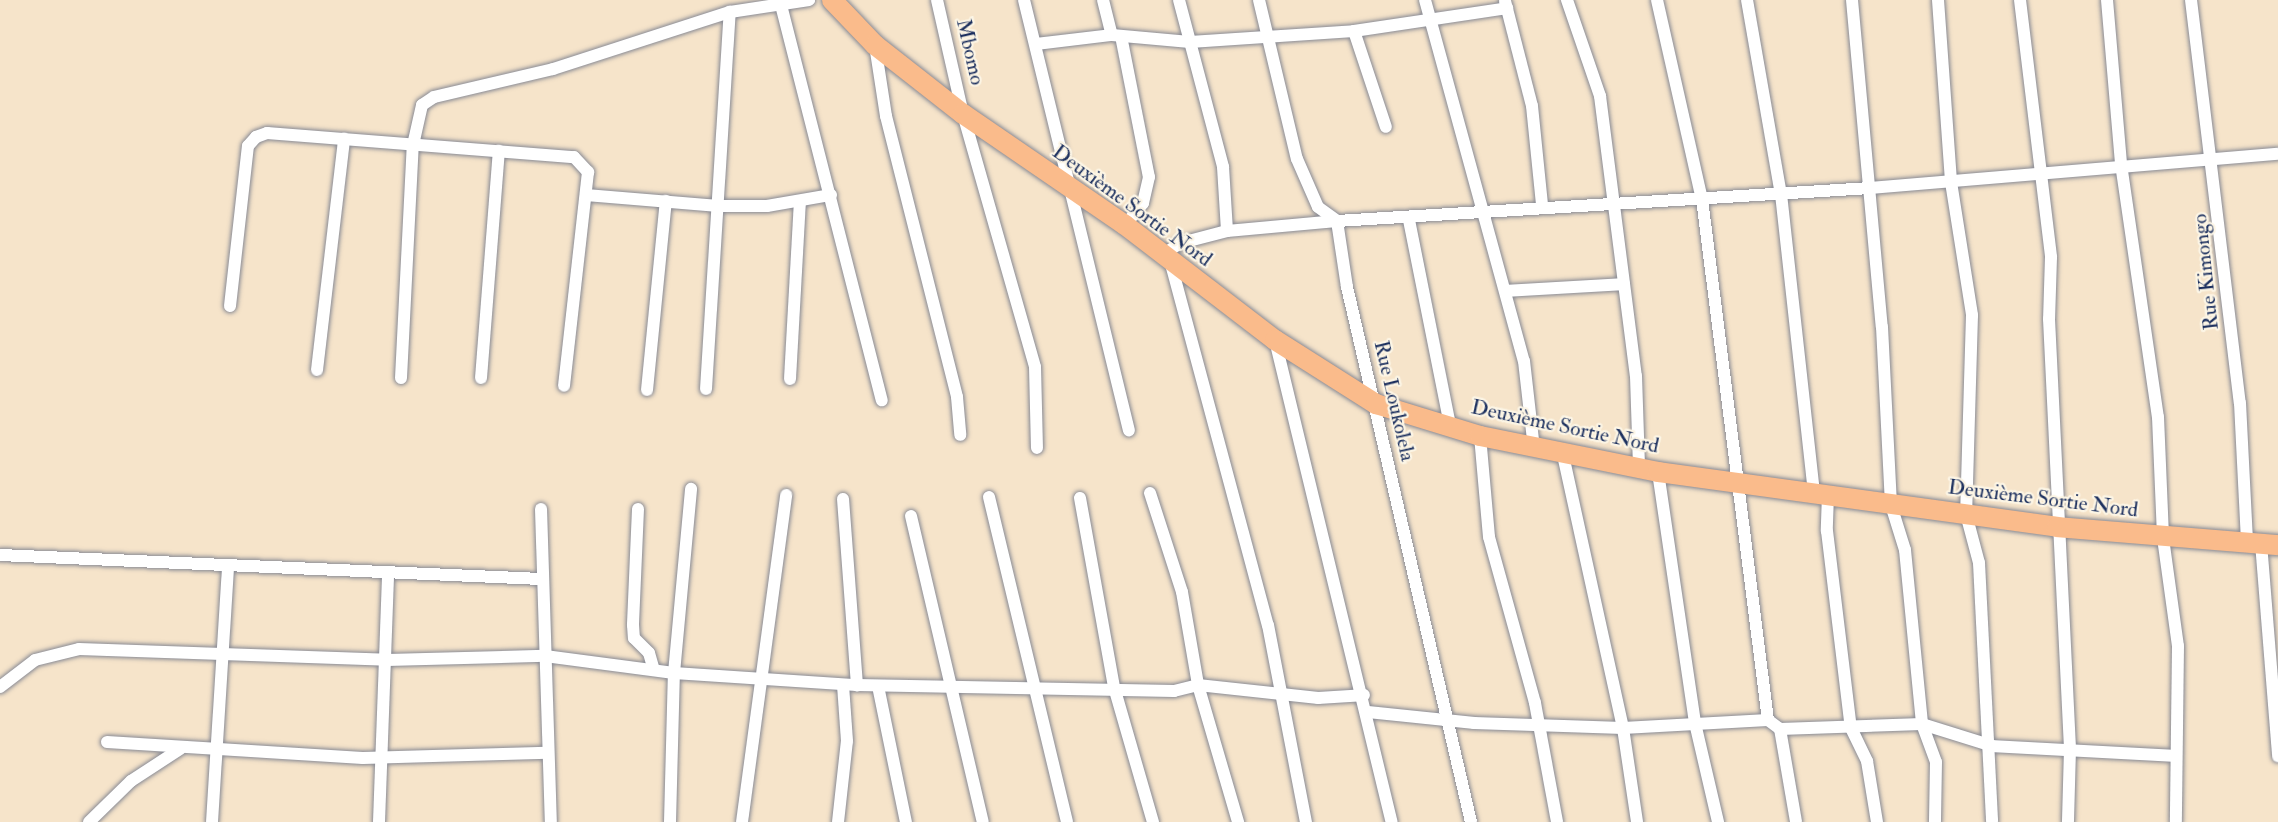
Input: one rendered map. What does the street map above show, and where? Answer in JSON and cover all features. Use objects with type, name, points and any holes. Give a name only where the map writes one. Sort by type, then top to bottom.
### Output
[{"type":"main road","name":"Deuxième Sortie Nord","points":[[832,0],[875,45],[963,114],[1069,189],[1125,225],[1165,260],[1275,340],[1376,404],[1480,436],[1563,455],[1649,470],[2057,527],[2163,538],[2262,543]]},
{"type":"street","points":[[401,378],[413,145],[422,105],[434,97],[553,69],[730,12],[809,0]]},
{"type":"street","name":"Mbomo","points":[[937,0],[963,114],[1035,367],[1037,448]]},
{"type":"street","points":[[1024,0],[1129,430]]},
{"type":"street","points":[[1103,0],[1116,36],[1149,177],[1148,193],[1125,225]]},
{"type":"street","points":[[1179,0],[1223,167],[1227,231]]},
{"type":"street","points":[[1259,0],[1271,36],[1297,159],[1318,207],[1336,221]]},
{"type":"street","points":[[1425,0],[1481,213],[1506,291],[1528,385],[1534,449]]},
{"type":"street","points":[[1567,0],[1597,79],[1610,206],[1624,284],[1649,470],[1695,723],[1718,822]]},
{"type":"street","points":[[1657,0],[1702,199],[1768,720],[1780,729],[1922,724],[1992,746],[2070,748],[2176,756]]},
{"type":"street","points":[[1747,0],[1781,194],[1851,728],[1867,761],[1877,822]]},
{"type":"street","points":[[1852,0],[1870,188],[1891,505],[1905,550],[1922,724],[1936,762],[1935,822]]},
{"type":"street","points":[[1938,0],[1950,182],[1972,315],[1966,514],[1976,537],[1992,746],[1992,822]]},
{"type":"street","points":[[2020,0],[2038,175],[2050,257],[2057,527],[2070,748],[2068,822]]},
{"type":"street","points":[[2107,0],[2121,164],[2156,396],[2163,538],[2178,646],[2176,822]]},
{"type":"street","name":"Rue Kimongo","points":[[2191,0],[2206,133],[2215,158],[2240,403],[2262,543],[2278,756]]},
{"type":"street","points":[[1036,44],[1116,36],[1190,42],[1354,31],[1432,23],[1506,4],[1532,106],[1542,205]]},
{"type":"street","points":[[781,5],[882,400]]},
{"type":"street","points":[[706,389],[730,12]]},
{"type":"street","points":[[1354,31],[1386,127]]},
{"type":"street","points":[[875,45],[886,116],[957,397],[960,435]]},
{"type":"street","points":[[230,306],[248,146],[267,133],[574,157],[588,172],[564,386]]},
{"type":"street","points":[[317,370],[344,139]]},
{"type":"street","points":[[481,378],[499,151]]},
{"type":"street","points":[[1306,822],[1268,626],[1165,260],[1181,243],[1227,231],[1336,221],[1409,220],[1542,205],[1610,206],[1870,188],[2038,175],[2121,164],[2278,154]]},
{"type":"street","points":[[586,195],[719,206],[800,202],[831,195]]},
{"type":"street","points":[[647,390],[666,201]]},
{"type":"street","points":[[790,379],[800,202]]},
{"type":"street","points":[[1409,220],[1450,425]]},
{"type":"street","name":"Rue Loukolela","points":[[1336,221],[1471,822]]},
{"type":"street","points":[[1506,291],[1624,284]]},
{"type":"street","points":[[1275,340],[1364,695],[1392,822]]},
{"type":"street","points":[[1480,436],[1489,537],[1539,724],[1557,822]]},
{"type":"street","points":[[1563,455],[1623,729],[1637,822]]},
{"type":"street","points":[[670,822],[674,672],[691,489]]},
{"type":"street","points":[[1150,493],[1182,592],[1198,685],[1238,822]]},
{"type":"street","points":[[742,822],[786,495]]},
{"type":"street","points":[[989,497],[1067,822]]},
{"type":"street","points":[[843,498],[857,686]]},
{"type":"street","points":[[1080,498],[1114,687],[1153,822]]},
{"type":"street","points":[[541,509],[551,822]]},
{"type":"street","points":[[638,509],[634,638],[649,653],[654,667]]},
{"type":"street","points":[[911,516],[983,822]]},
{"type":"street","points":[[0,555],[542,579]]},
{"type":"street","points":[[212,822],[228,566]]},
{"type":"street","points":[[379,822],[387,660],[388,573]]},
{"type":"street","points":[[0,687],[35,660],[56,652],[223,654],[387,660],[545,656],[654,667],[674,672],[857,686],[952,689],[1114,687],[1174,691],[1198,685],[1281,695],[1364,695]]},
{"type":"street","points":[[838,822],[847,741],[843,685]]},
{"type":"street","points":[[878,686],[906,822]]},
{"type":"street","points":[[1368,712],[1447,722],[1623,729],[1695,723],[1732,726],[1768,720]]},
{"type":"street","points":[[1780,729],[1796,822]]},
{"type":"street","points":[[107,742],[217,751],[381,756],[547,753]]},
{"type":"street","points":[[89,822],[131,781],[180,749]]}]
